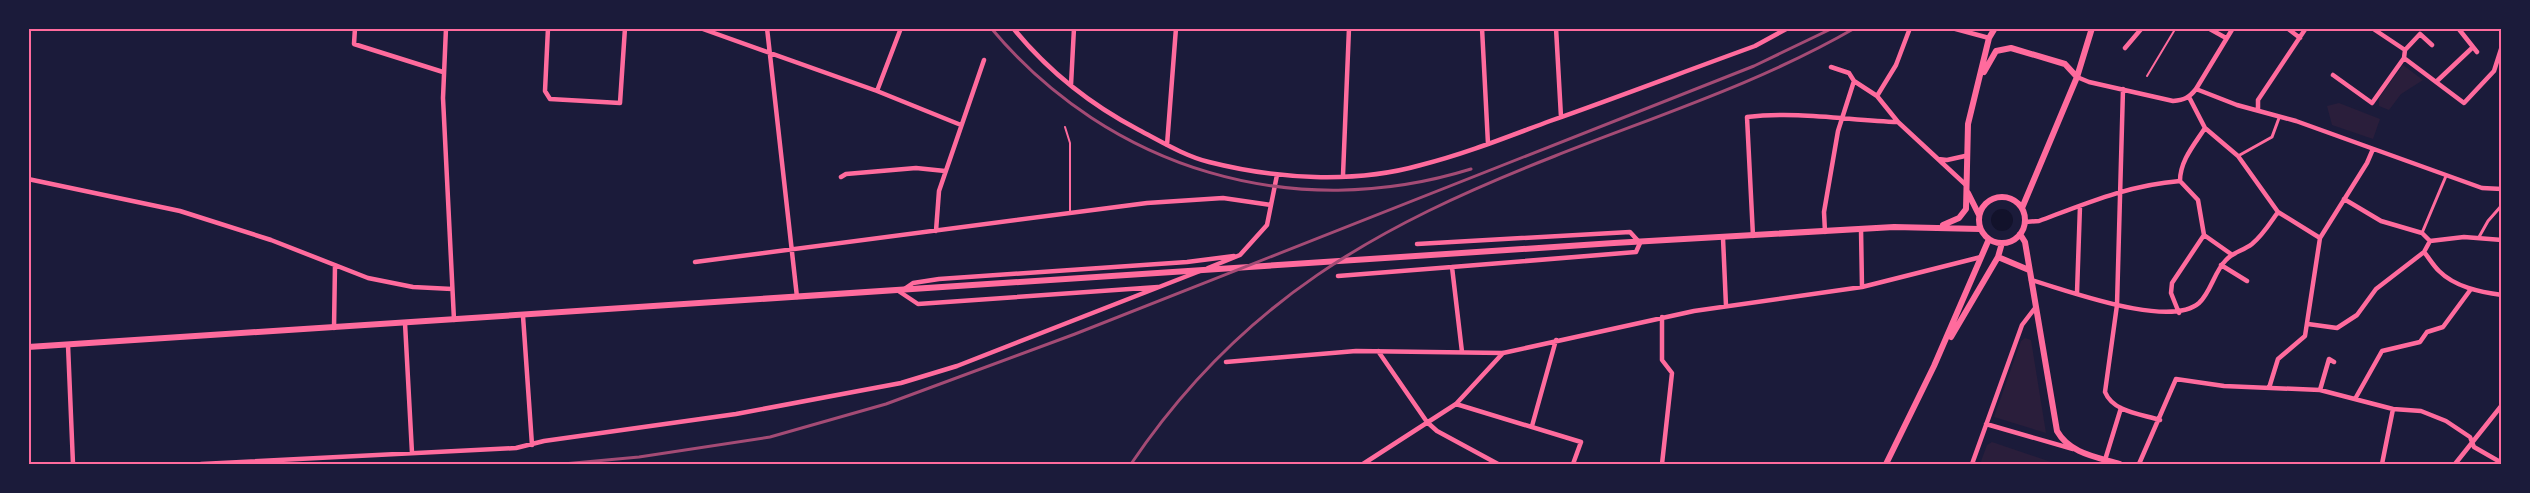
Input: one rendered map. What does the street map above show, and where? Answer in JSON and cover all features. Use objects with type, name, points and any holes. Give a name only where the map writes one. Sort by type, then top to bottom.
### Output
[{"type":"main road","points":[[1995,28],[1989,38],[1968,124],[1965,156],[1966,185],[1979,215],[1980,229],[1989,239],[2002,243],[2020,234],[2025,222],[2022,208],[2078,77],[2092,28]]},
{"type":"main road","points":[[1981,76],[1996,51],[2011,48],[2065,64],[2078,77]]},
{"type":"main road","points":[[1940,227],[1959,219],[1964,213],[1968,193]]},
{"type":"main road","points":[[1979,215],[1986,203],[1998,197],[2012,199],[2022,208]]},
{"type":"main road","points":[[28,347],[1862,229],[1940,227],[1980,229]]},
{"type":"main road","points":[[2020,234],[2025,242],[2052,413],[2063,441],[2073,449],[2121,465]]},
{"type":"main road","points":[[1886,465],[1934,366],[1989,239]]},
{"type":"main road","points":[[1934,366],[1998,257],[2002,243]]},
{"type":"main road","points":[[1998,257],[2029,270]]},
{"type":"street","points":[[355,28],[354,44],[443,72]]},
{"type":"street","points":[[446,28],[443,72],[444,119],[454,320]]},
{"type":"street","points":[[548,28],[545,91],[550,99],[620,103],[625,28]]},
{"type":"street","points":[[700,28],[770,55],[877,91],[962,125]]},
{"type":"street","points":[[767,28],[798,298]]},
{"type":"street","points":[[877,91],[901,28]]},
{"type":"street","points":[[1013,28],[1029,48],[1071,85],[1112,116],[1167,145],[1208,162],[1277,175],[1343,175],[1420,166],[1488,144],[1755,46],[1788,28]]},
{"type":"street","points":[[1071,85],[1074,28]]},
{"type":"street","points":[[1167,145],[1176,28]]},
{"type":"street","points":[[1343,175],[1349,28]]},
{"type":"street","points":[[1482,28],[1488,144]]},
{"type":"street","points":[[1556,28],[1561,117]]},
{"type":"street","points":[[1877,96],[1892,74],[1910,28]]},
{"type":"street","points":[[1952,28],[1989,38]]},
{"type":"street","points":[[2125,48],[2142,28]]},
{"type":"street","points":[[2208,28],[2226,38]]},
{"type":"street","points":[[2078,77],[2089,82],[2173,101],[2189,97],[2232,28]]},
{"type":"street","points":[[2288,28],[2300,38]]},
{"type":"street","points":[[2258,110],[2258,100],[2306,28]]},
{"type":"street","points":[[2372,28],[2405,50]]},
{"type":"street","points":[[2436,82],[2474,50],[2458,28]]},
{"type":"street","points":[[2333,75],[2372,103],[2404,58],[2405,50],[2420,34],[2432,45]]},
{"type":"street","points":[[2404,58],[2464,103],[2494,71],[2502,46]]},
{"type":"street","points":[[936,231],[937,200],[945,171],[984,60]]},
{"type":"street","points":[[2489,60],[2495,64]]},
{"type":"street","points":[[1831,67],[1849,73],[1854,81],[1877,96],[1898,122],[1966,185]]},
{"type":"street","points":[[1825,232],[1824,212],[1838,131],[1854,81]]},
{"type":"street","points":[[2123,89],[2117,305],[2105,392],[2109,402],[2160,420]]},
{"type":"street","points":[[2196,89],[2237,105],[2296,121],[2482,188],[2502,189]]},
{"type":"street","points":[[2189,97],[2205,128],[2238,156],[2278,212],[2320,238]]},
{"type":"street","points":[[1753,236],[1747,117],[1813,115],[1843,120],[1898,122]]},
{"type":"street","points":[[2238,156],[2272,137],[2279,118]]},
{"type":"street","points":[[2180,182],[2185,159],[2205,128]]},
{"type":"street","points":[[2269,388],[2278,359],[2302,340],[2308,324],[2320,238],[2373,149]]},
{"type":"street","points":[[1938,159],[1947,160],[1965,156]]},
{"type":"street","points":[[841,177],[846,174],[916,168],[945,171]]},
{"type":"street","points":[[201,465],[532,445],[544,441],[736,414],[901,383],[957,366],[1240,255],[1267,225],[1277,175]]},
{"type":"street","points":[[2422,233],[2446,176]]},
{"type":"street","points":[[28,179],[180,211],[271,240],[368,278],[389,283],[452,289]]},
{"type":"street","points":[[2025,222],[2039,221],[2121,190],[2151,183],[2180,182],[2191,189],[2198,200],[2204,235],[2172,283],[2171,293],[2178,313]]},
{"type":"street","points":[[695,262],[1070,213],[1223,198],[1271,205]]},
{"type":"street","points":[[2344,199],[2381,221],[2422,233],[2430,241],[2479,237],[2502,240]]},
{"type":"street","points":[[2077,293],[2080,206]]},
{"type":"street","points":[[2479,237],[2488,221],[2502,206]]},
{"type":"street","points":[[2031,280],[2117,305],[2178,313],[2200,303],[2221,266],[2231,254],[2241,252],[2252,244],[2278,212]]},
{"type":"street","points":[[1862,229],[1862,287]]},
{"type":"street","points":[[1338,276],[1636,252],[1640,243],[1630,232],[1417,244]]},
{"type":"street","points":[[2204,235],[2231,254]]},
{"type":"street","points":[[1722,238],[1726,306]]},
{"type":"street","points":[[2308,324],[2337,328],[2357,315],[2376,289],[2424,252],[2430,241]]},
{"type":"street","points":[[2424,252],[2440,272],[2471,289],[2502,295]]},
{"type":"street","points":[[1164,286],[918,304],[900,291],[913,283],[939,279],[1240,255]]},
{"type":"street","points":[[1226,362],[1378,351],[1503,353],[1662,317],[1862,287],[1982,257]]},
{"type":"street","points":[[334,328],[335,265]]},
{"type":"street","points":[[2221,266],[2247,281]]},
{"type":"street","points":[[1452,267],[1462,352]]},
{"type":"street","points":[[2355,399],[2382,351],[2420,342],[2427,332],[2443,327],[2471,289]]},
{"type":"street","points":[[1972,465],[2022,325],[2035,308]]},
{"type":"street","points":[[523,316],[532,445]]},
{"type":"street","points":[[1662,317],[1662,360],[1672,373],[1662,465]]},
{"type":"street","points":[[405,323],[412,453]]},
{"type":"street","points":[[1532,426],[1556,340]]},
{"type":"street","points":[[68,345],[72,465]]},
{"type":"street","points":[[1378,351],[1427,422],[1437,431],[1498,465]]},
{"type":"street","points":[[1363,465],[1456,404],[1503,353]]},
{"type":"street","points":[[2320,390],[2329,359],[2334,362]]},
{"type":"street","points":[[2139,465],[2176,379],[2224,386],[2320,390],[2393,409],[2421,411],[2446,421],[2470,437],[2474,447],[2502,463]]},
{"type":"street","points":[[1456,404],[1581,442],[1573,465]]},
{"type":"street","points":[[2455,465],[2502,405]]},
{"type":"street","points":[[2105,460],[2121,408]]},
{"type":"street","points":[[2382,465],[2393,409]]},
{"type":"street","points":[[1986,424],[2073,449]]},
{"type":"street","points":[[1484,465],[1486,458]]},
{"type":"lane","points":[[2147,76],[2174,31]]},
{"type":"lane","points":[[1065,127],[1070,143],[1070,213]]},
{"type":"shaded area","points":[[2403,65],[2423,80],[2401,94],[2389,110],[2379,106],[2379,98]]},
{"type":"shaded area","points":[[2339,103],[2380,119],[2373,139],[2332,125],[2327,106]]},
{"type":"shaded area","points":[[1998,209],[2006,209],[2013,216],[2013,224],[2006,231],[1998,231],[1991,224],[1991,216]]},
{"type":"shaded area","points":[[2025,338],[2031,340],[2046,433],[1994,417],[2021,341]]},
{"type":"shaded area","points":[[1992,442],[2057,464],[1980,464],[1987,445]]},
{"type":"railway","points":[[991,28],[1039,77],[1091,118],[1148,150],[1209,172],[1273,186],[1338,190],[1404,185],[1471,169]]},
{"type":"railway","points":[[563,464],[639,457],[770,437],[886,404],[1075,334],[1754,66],[1833,28]]},
{"type":"railway","points":[[1131,464],[1173,407],[1218,357],[1266,313],[1317,275],[1371,241],[1490,183],[1782,66],[1855,28]]}]
